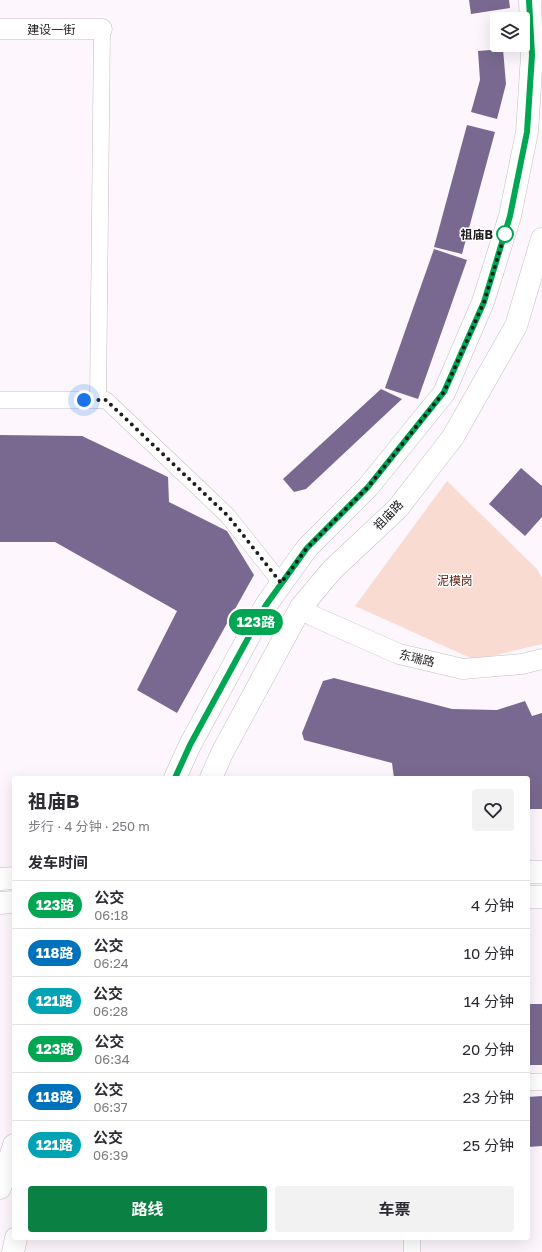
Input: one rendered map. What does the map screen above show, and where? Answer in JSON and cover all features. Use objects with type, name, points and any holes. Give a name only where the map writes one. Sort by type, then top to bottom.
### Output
[{"type":"main road","points":[[176,776],[190,745],[266,605],[281,583],[307,548],[368,487],[444,392],[484,302],[510,216],[527,132],[532,55],[530,0]]},
{"type":"main road","name":"祖庙路","points":[[212,776],[222,753],[301,607],[332,570],[398,508],[453,437],[516,326],[542,239]]},
{"type":"main road","points":[[530,872],[542,872]]},
{"type":"main road","points":[[0,879],[12,878]]},
{"type":"main road","points":[[530,897],[542,897]]},
{"type":"main road","points":[[0,903],[12,902]]},
{"type":"main road","points":[[0,1188],[12,1151]]},
{"type":"main road","points":[[13,1252],[16,1240]]},
{"type":"street","name":"建设一街","points":[[0,29],[102,29]]},
{"type":"street","points":[[98,400],[102,29]]},
{"type":"street","points":[[0,400],[106,400],[228,516],[281,583]]},
{"type":"street","name":"东瑞路","points":[[301,607],[313,616],[399,654],[463,669],[522,664],[542,659]]},
{"type":"street","points":[[530,1082],[542,1082]]},
{"type":"street","points":[[412,1240],[412,1252]]},
{"type":"green space","name":"泥模岗","points":[[447,481],[537,569],[542,578],[542,644],[475,660],[355,606]]},
{"type":"building","points":[[469,0],[509,0],[510,8],[471,14]]},
{"type":"building","points":[[490,50],[490,52],[503,52],[506,84],[497,119],[471,112],[480,80],[478,51]]},
{"type":"building","points":[[467,125],[495,132],[462,254],[434,247]]},
{"type":"building","points":[[434,249],[467,260],[418,399],[385,388]]},
{"type":"building","points":[[381,389],[402,399],[306,489],[294,492],[283,479]]},
{"type":"building","points":[[0,435],[82,436],[168,477],[169,502],[227,531],[254,575],[177,713],[137,690],[177,611],[55,542],[0,542]]},
{"type":"building","points":[[521,468],[542,486],[542,517],[525,536],[489,504]]},
{"type":"building","points":[[334,678],[452,709],[497,710],[525,701],[532,716],[542,713],[542,809],[530,809],[530,776],[394,776],[392,763],[304,740],[302,733],[323,681]]},
{"type":"building","points":[[530,1004],[542,1004],[542,1065],[530,1065]]},
{"type":"building","points":[[542,1096],[542,1146],[530,1147],[530,1097]]},
{"type":"bus line","name":"123路","points":[[176,776],[190,745],[266,605],[307,548],[368,487],[444,392],[484,302],[510,216],[527,132],[532,55],[529,0]]},
{"type":"place","name":"祖庙B","points":[[505,234]]},
{"type":"route","points":[[84,400],[106,400],[228,516],[281,583],[307,548],[368,487],[444,392],[484,302],[506,230],[505,234]]}]
